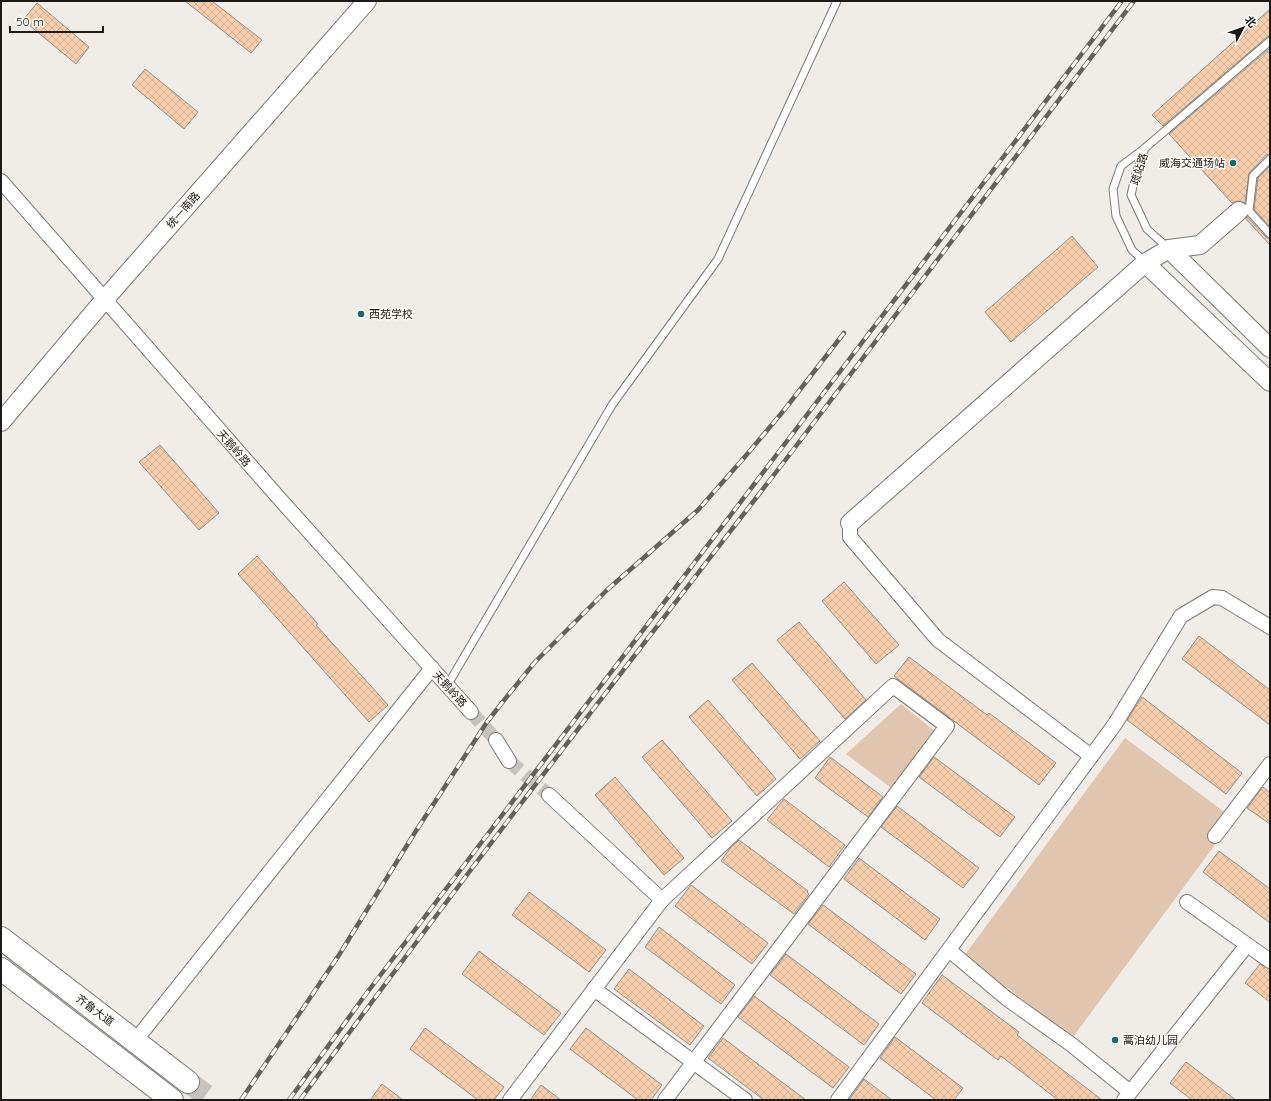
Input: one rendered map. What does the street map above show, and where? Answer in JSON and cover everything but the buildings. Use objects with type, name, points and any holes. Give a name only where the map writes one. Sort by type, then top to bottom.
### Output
[{"type":"main road","name":"齐鲁大道","points":[[1,938],[188,1082]]},
{"type":"main road","points":[[1,969],[172,1100]]},
{"type":"street","name":"统一南路","points":[[1,422],[105,299],[366,1]]},
{"type":"street","name":"天鹅岭路","points":[[1,181],[278,497],[471,712]]},
{"type":"street","points":[[1091,756],[938,640],[850,537],[850,523],[1145,263],[1168,249],[1200,245],[1239,211]]},
{"type":"street","name":"疏站路","points":[[1168,249],[1270,348]]},
{"type":"street","name":"疏站路","points":[[1145,263],[1270,382]]},
{"type":"street","points":[[838,1100],[1115,724],[1180,616],[1213,597],[1222,598],[1270,627]]},
{"type":"street","points":[[135,1041],[432,668]]},
{"type":"street","points":[[510,1100],[662,900],[893,686],[947,726],[665,1100]]},
{"type":"street","points":[[496,740],[509,761]]},
{"type":"street","points":[[1215,836],[1270,764]]},
{"type":"street","points":[[549,795],[662,900]]},
{"type":"street","points":[[1187,902],[1270,961]]},
{"type":"street","points":[[949,950],[1006,998],[1072,1045],[1127,1096],[1247,945]]},
{"type":"street","points":[[594,989],[745,1100]]},
{"type":"lane","points":[[447,686],[612,405],[718,259],[837,1]]},
{"type":"lane","points":[[1145,148],[1270,41]]},
{"type":"lane","name":"疏站路","points":[[1145,148],[1136,173],[1131,195],[1147,229],[1168,249]]},
{"type":"lane","name":"疏站路","points":[[1145,148],[1121,166],[1113,189],[1116,216],[1132,250],[1145,263]]},
{"type":"lane","points":[[1270,159],[1253,176],[1249,211],[1270,234]]},
{"type":"shaded area","points":[[901,704],[937,733],[894,790],[846,754]]},
{"type":"shaded area","points":[[1125,738],[1234,819],[1073,1037],[964,956]]},
{"type":"tunnel","points":[[471,712],[496,740]]},
{"type":"tunnel","points":[[509,761],[549,795]]},
{"type":"tunnel","points":[[188,1082],[213,1100]]},
{"type":"railway","points":[[289,1100],[363,998],[1122,1]]},
{"type":"railway","points":[[300,1100],[481,856],[790,454],[1134,1]]},
{"type":"railway","points":[[241,1100],[339,955],[414,834],[487,722],[509,694],[535,662],[607,590],[698,510],[785,409],[844,333]]},
{"type":"place","name":"威海交通场站","points":[[1233,163]]},
{"type":"place","name":"西苑学校","points":[[361,314]]},
{"type":"place","name":"蒿泊幼儿园","points":[[1115,1040]]}]
